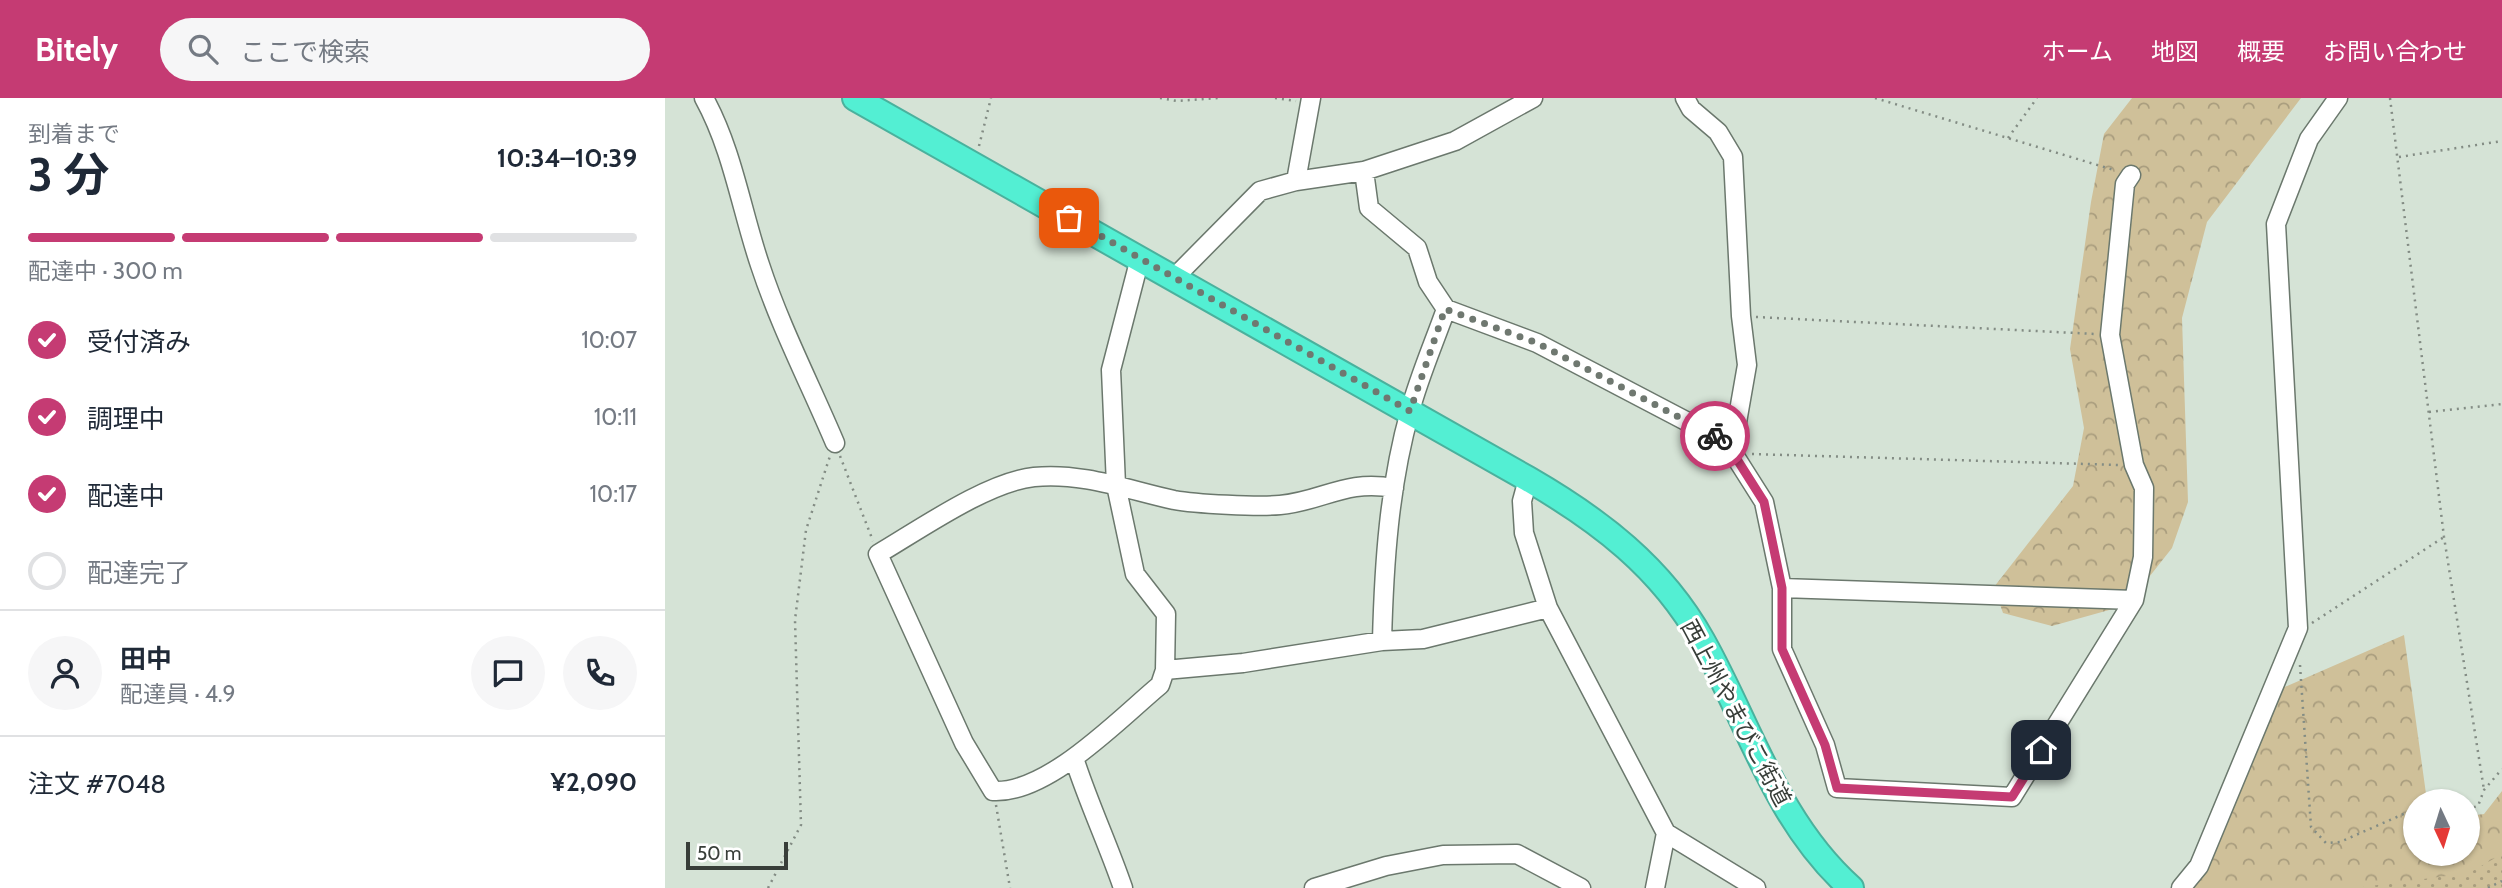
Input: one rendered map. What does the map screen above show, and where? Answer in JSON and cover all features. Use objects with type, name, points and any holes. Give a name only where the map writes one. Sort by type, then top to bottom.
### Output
[{"type":"highway","name":"西上州やまびこ街道","points":[[855,98],[1528,479],[1627,545],[1675,600],[1701,639],[1794,824],[1817,855],[1851,888]]},
{"type":"street","points":[[704,98],[723,136],[775,307],[835,443]]},
{"type":"street","points":[[1174,278],[1261,191],[1296,181],[1364,171],[1455,141],[1534,98]]},
{"type":"street","points":[[1685,98],[1691,110],[1718,132],[1733,157],[1741,316],[1747,365],[1732,451]]},
{"type":"street","points":[[2181,888],[2199,866],[2298,628],[2276,224],[2309,139],[2338,98]]},
{"type":"street","points":[[1296,181],[1310,101]]},
{"type":"street","points":[[1364,171],[1369,208],[1417,248],[1428,282],[1445,309],[1537,343],[1726,442],[1764,502],[1782,588],[1782,649],[1825,745],[1837,788],[2012,797],[2134,600],[2143,557],[2144,488],[2134,465],[2109,335],[2125,184],[2131,176]]},
{"type":"street","points":[[1140,258],[1111,370],[1116,485],[1135,573],[1166,614],[1165,670],[1160,685],[1065,767],[1007,792],[993,791],[964,743],[878,554],[1006,484],[1034,477],[1082,478],[1116,485],[1178,500],[1281,505],[1345,487],[1374,484],[1394,488]]},
{"type":"street","points":[[1382,641],[1384,563],[1394,488],[1410,411],[1445,309]]},
{"type":"street","points":[[1528,479],[1522,501],[1524,533],[1548,608],[1666,833],[1756,888]]},
{"type":"street","points":[[1782,588],[2134,600]]},
{"type":"street","points":[[1165,670],[1243,663],[1382,641],[1423,639],[1548,608]]},
{"type":"street","points":[[1075,758],[1087,800],[1108,843],[1123,888]]},
{"type":"street","points":[[1655,888],[1666,833]]},
{"type":"street","points":[[1314,888],[1386,866],[1443,855],[1517,854],[1581,888]]},
{"type":"path","points":[[973,164],[991,98]]},
{"type":"path","points":[[1160,98],[1177,101],[1218,98]]},
{"type":"path","points":[[1275,98],[1310,101]]},
{"type":"path","points":[[1875,98],[2131,176]]},
{"type":"path","points":[[2008,138],[2037,98]]},
{"type":"path","points":[[2390,98],[2444,537],[2484,790]]},
{"type":"path","points":[[2399,157],[2502,141]]},
{"type":"path","points":[[1741,316],[2109,335]]},
{"type":"path","points":[[2430,412],[2502,404]]},
{"type":"path","points":[[835,443],[878,554]]},
{"type":"path","points":[[768,888],[801,825],[795,620],[801,554],[835,443]]},
{"type":"path","points":[[1732,451],[1764,456],[2134,465]]},
{"type":"path","points":[[2298,628],[2298,632],[2444,537]]},
{"type":"path","points":[[2299,660],[2311,827],[2326,843],[2340,842],[2403,814]]},
{"type":"path","points":[[2480,801],[2484,790],[2502,769]]},
{"type":"path","points":[[993,791],[1010,888]]},
{"type":"path","points":[[2488,888],[2502,881]]},
{"type":"green space","points":[[2132,98],[2301,98],[2207,222],[2182,318],[2188,502],[2172,548],[2127,605],[2052,626],[2003,613],[1994,587],[2073,486],[2084,428],[2070,349],[2091,202],[2104,134]]},
{"type":"green space","points":[[2404,635],[2425,789],[2403,789],[2403,866],[2480,866],[2480,814],[2484,814],[2502,791],[2502,888],[2193,888],[2208,869],[2280,689]]},
{"type":"green space","points":[[2502,854],[2502,888],[2355,888],[2469,873]]},
{"type":"way so far","points":[[1069,218],[1410,411],[1445,309],[1537,343],[1715,436]]},
{"type":"route","points":[[1715,436],[1726,442],[1764,502],[1782,588],[1782,649],[1825,745],[1837,788],[2012,797],[2041,750]]}]
